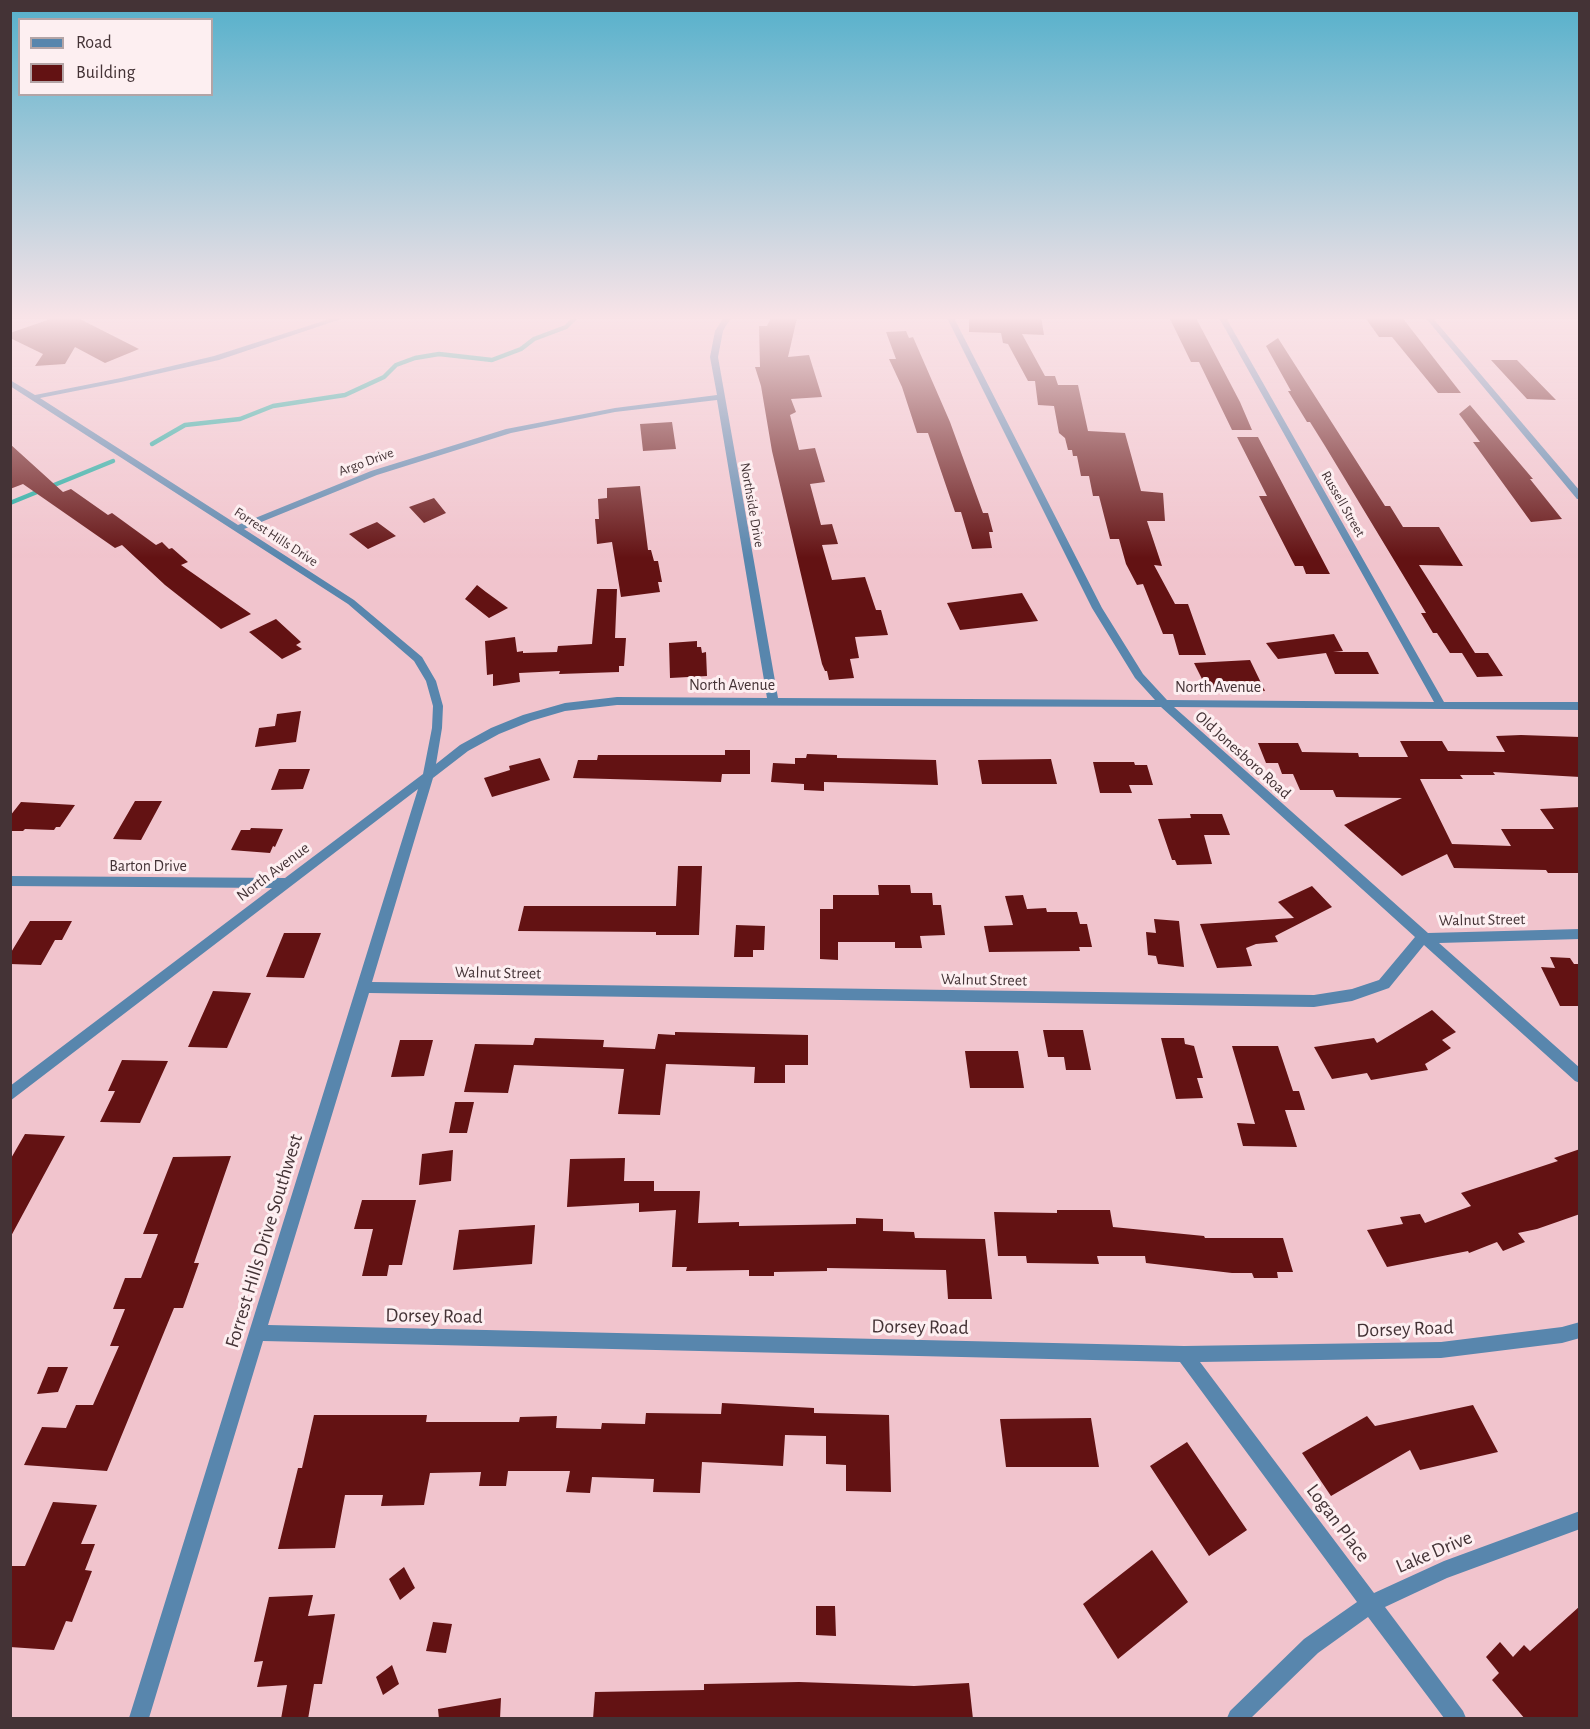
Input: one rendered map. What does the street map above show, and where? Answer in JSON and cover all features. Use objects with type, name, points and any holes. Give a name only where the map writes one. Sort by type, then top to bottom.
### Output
[{"type":"street","name":"Forrest Hills Drive","points":[[34,397],[351,602],[417,659],[431,681],[438,706],[437,728],[428,775]]},
{"type":"street","name":"Argo Drive","points":[[238,528],[374,473],[508,431],[615,410],[720,397]]},
{"type":"street","name":"Northside Drive","points":[[720,397],[773,702]]},
{"type":"street","name":"Old Jonesboro Road","points":[[990,397],[1097,608],[1139,676],[1164,704],[1422,938],[1580,1077]]},
{"type":"street","name":"Russell Street","points":[[1267,397],[1441,705]]},
{"type":"street","points":[[1495,397],[1580,497]]},
{"type":"street","name":"North Avenue","points":[[10,1095],[464,748],[527,717],[565,707],[617,701],[1580,706]]},
{"type":"street","name":"Forrest Hills Drive Southwest","points":[[139,1719],[428,775]]},
{"type":"street","name":"Barton Drive","points":[[10,881],[285,883]]},
{"type":"street","name":"Walnut Street","points":[[364,987],[1314,1000],[1352,995],[1384,984],[1422,938],[1580,934]]},
{"type":"street","name":"Dorsey Road","points":[[258,1333],[1184,1354],[1441,1350],[1562,1335],[1580,1329]]},
{"type":"street","name":"Logan Place","points":[[1184,1354],[1456,1719]]},
{"type":"street","name":"Lake Drive","points":[[1237,1719],[1311,1646],[1370,1604],[1444,1570],[1580,1520]]},
{"type":"building","points":[[763,397],[822,397],[791,399],[796,412],[790,415],[799,450],[815,448],[825,482],[810,484],[821,525],[832,524],[838,544],[822,545],[832,580],[865,577],[876,610],[881,610],[888,635],[855,637],[859,658],[850,659],[854,678],[829,680],[822,664],[772,451]]},
{"type":"building","points":[[905,397],[939,397],[983,513],[988,513],[993,532],[989,532],[992,548],[972,549],[961,512],[955,512],[928,433],[917,433]]},
{"type":"building","points":[[1037,397],[1081,397],[1088,431],[1125,433],[1141,491],[1163,493],[1165,521],[1147,521],[1162,566],[1154,565],[1175,604],[1188,604],[1206,655],[1179,655],[1173,634],[1163,634],[1143,584],[1137,585],[1126,564],[1119,539],[1110,539],[1099,496],[1093,496],[1089,476],[1081,476],[1077,456],[1073,456],[1072,450],[1068,450],[1065,438],[1059,433],[1054,406],[1038,405]]},
{"type":"building","points":[[1216,397],[1237,397],[1252,430],[1232,430]]},
{"type":"building","points":[[1291,397],[1315,397],[1385,506],[1390,506],[1403,527],[1439,527],[1463,566],[1419,565],[1475,653],[1450,653],[1437,633],[1433,633],[1421,613],[1426,613],[1325,446],[1310,422],[1307,422]]},
{"type":"building","points":[[1525,397],[1553,397],[1556,400],[1527,399]]},
{"type":"building","points":[[1470,405],[1533,479],[1530,479],[1562,519],[1531,522],[1473,442],[1480,442],[1459,414]]},
{"type":"building","points":[[672,422],[676,449],[643,451],[640,424]]},
{"type":"building","points":[[1237,437],[1258,437],[1330,574],[1306,574],[1303,566],[1295,566],[1259,496],[1267,496]]},
{"type":"building","points":[[10,444],[63,492],[71,489],[108,515],[112,513],[156,545],[162,542],[169,549],[172,548],[188,562],[181,565],[251,614],[221,629],[165,585],[122,545],[115,548],[23,484],[10,489]]},
{"type":"building","points":[[640,486],[648,550],[651,550],[654,561],[658,561],[662,582],[658,582],[660,592],[621,597],[612,542],[597,544],[595,519],[599,519],[598,499],[607,498],[607,488]]},
{"type":"building","points":[[434,498],[446,513],[424,523],[409,507]]},
{"type":"building","points":[[377,522],[396,536],[368,549],[349,534]]},
{"type":"building","points":[[477,585],[508,608],[489,618],[465,599]]},
{"type":"building","points":[[597,589],[617,589],[615,638],[626,638],[624,666],[619,666],[619,672],[519,673],[520,682],[493,686],[493,674],[487,675],[485,641],[515,637],[517,652],[523,651],[523,653],[557,652],[558,646],[592,644]]},
{"type":"building","points":[[1022,593],[1038,621],[960,630],[947,603]]},
{"type":"building","points":[[276,619],[301,642],[296,645],[302,649],[282,659],[249,632]]},
{"type":"building","points":[[1334,634],[1343,651],[1333,652],[1368,652],[1379,674],[1335,674],[1326,653],[1278,659],[1266,643]]},
{"type":"building","points":[[697,641],[697,647],[701,647],[702,653],[706,652],[707,676],[670,678],[669,643]]},
{"type":"building","points":[[1462,653],[1488,653],[1503,676],[1477,677]]},
{"type":"building","points":[[1250,660],[1265,691],[1236,692],[1233,686],[1206,687],[1194,663]]},
{"type":"building","points":[[301,711],[296,742],[255,747],[259,728],[275,726],[277,714]]},
{"type":"building","points":[[1496,736],[1580,737],[1580,777],[1493,772],[1495,775],[1460,775],[1463,779],[1420,779],[1452,844],[1511,846],[1501,829],[1554,829],[1540,809],[1580,807],[1580,873],[1454,868],[1447,854],[1402,876],[1344,825],[1402,798],[1336,797],[1333,790],[1300,790],[1293,774],[1282,774],[1278,763],[1266,763],[1258,743],[1298,743],[1302,752],[1358,753],[1359,757],[1408,757],[1400,741],[1442,741],[1448,751],[1505,752]]},
{"type":"building","points":[[725,750],[750,750],[750,774],[722,774],[721,782],[573,778],[578,760],[597,760],[598,755],[725,755]]},
{"type":"building","points":[[807,754],[837,755],[837,758],[936,760],[938,785],[824,782],[824,791],[804,790],[804,784],[771,782],[773,763],[795,764],[795,758],[806,758]]},
{"type":"building","points":[[540,758],[550,780],[492,797],[484,778],[510,770],[509,766]]},
{"type":"building","points":[[1051,759],[1057,784],[982,784],[978,760]]},
{"type":"building","points":[[1093,762],[1134,762],[1135,765],[1147,765],[1153,785],[1129,785],[1132,793],[1100,793]]},
{"type":"building","points":[[279,769],[310,769],[303,789],[271,790]]},
{"type":"building","points":[[135,801],[162,801],[141,840],[113,839]]},
{"type":"building","points":[[21,802],[75,805],[60,827],[54,830],[10,831],[10,816]]},
{"type":"building","points":[[1190,814],[1222,814],[1230,835],[1204,835],[1212,864],[1177,865],[1175,860],[1172,860],[1158,819],[1191,818]]},
{"type":"building","points":[[283,829],[270,853],[231,850],[241,830]]},
{"type":"building","points":[[678,866],[702,866],[699,935],[656,935],[656,932],[518,931],[524,906],[676,906]]},
{"type":"building","points":[[878,885],[910,885],[911,893],[932,893],[933,905],[941,905],[945,935],[920,936],[922,948],[895,948],[895,942],[838,942],[838,960],[820,959],[820,909],[833,909],[833,895],[879,895]]},
{"type":"building","points":[[1312,886],[1332,907],[1275,936],[1278,942],[1256,944],[1246,948],[1252,966],[1217,968],[1200,924],[1294,918],[1278,902]]},
{"type":"building","points":[[1023,895],[1027,909],[1046,908],[1047,912],[1077,912],[1080,924],[1087,924],[1092,947],[1079,947],[1080,951],[989,952],[984,926],[1013,925],[1005,896]]},
{"type":"building","points":[[1154,919],[1179,921],[1184,967],[1158,964],[1156,956],[1148,955],[1146,932],[1156,933]]},
{"type":"building","points":[[30,921],[72,921],[62,940],[55,940],[41,965],[10,964],[10,954]]},
{"type":"building","points":[[736,925],[765,926],[764,950],[753,950],[753,957],[734,957]]},
{"type":"building","points":[[284,933],[321,933],[304,978],[266,977]]},
{"type":"building","points":[[1550,957],[1570,958],[1574,964],[1580,964],[1580,1006],[1560,1006],[1541,967],[1555,968]]},
{"type":"building","points":[[213,991],[251,993],[227,1048],[188,1047]]},
{"type":"building","points":[[1432,1010],[1456,1032],[1442,1040],[1451,1048],[1425,1064],[1428,1070],[1371,1080],[1367,1073],[1332,1079],[1314,1047],[1374,1038],[1377,1043]]},
{"type":"building","points":[[1043,1030],[1083,1030],[1091,1070],[1066,1070],[1064,1057],[1048,1057]]},
{"type":"building","points":[[675,1032],[808,1035],[808,1065],[785,1065],[785,1083],[754,1083],[755,1067],[666,1064],[660,1115],[618,1114],[624,1069],[514,1065],[508,1093],[464,1092],[475,1044],[533,1045],[535,1038],[604,1040],[603,1047],[655,1049],[658,1034],[675,1035]]},
{"type":"building","points":[[1161,1038],[1184,1038],[1185,1044],[1194,1046],[1203,1078],[1197,1078],[1203,1098],[1176,1099]]},
{"type":"building","points":[[400,1040],[433,1040],[424,1076],[391,1077]]},
{"type":"building","points":[[1232,1046],[1278,1046],[1293,1091],[1299,1091],[1305,1110],[1285,1110],[1297,1147],[1243,1146],[1237,1123],[1255,1124]]},
{"type":"building","points":[[965,1051],[1018,1051],[1024,1088],[970,1088]]},
{"type":"building","points":[[122,1060],[168,1061],[140,1123],[100,1122],[115,1091],[108,1091]]},
{"type":"building","points":[[455,1102],[474,1102],[467,1133],[449,1133]]},
{"type":"building","points":[[25,1134],[65,1136],[10,1238],[10,1160]]},
{"type":"building","points":[[1580,1149],[1580,1214],[1518,1233],[1525,1242],[1503,1251],[1497,1242],[1469,1253],[1468,1251],[1387,1267],[1367,1230],[1403,1224],[1400,1217],[1420,1214],[1425,1223],[1471,1206],[1461,1193],[1558,1161],[1554,1158]]},
{"type":"building","points":[[453,1150],[451,1181],[419,1185],[422,1154]]},
{"type":"building","points":[[231,1156],[194,1263],[199,1263],[183,1308],[174,1308],[107,1471],[24,1465],[42,1427],[66,1428],[76,1405],[93,1405],[119,1346],[110,1346],[125,1309],[113,1309],[125,1278],[141,1278],[158,1234],[143,1234],[173,1157]]},
{"type":"building","points":[[625,1158],[624,1181],[654,1181],[654,1191],[700,1191],[698,1223],[739,1222],[739,1226],[856,1224],[856,1218],[883,1219],[883,1231],[914,1232],[915,1238],[985,1239],[992,1299],[948,1299],[946,1270],[827,1268],[827,1271],[774,1272],[774,1276],[749,1276],[749,1270],[686,1271],[687,1267],[672,1267],[676,1210],[639,1212],[639,1203],[567,1207],[570,1159]]},
{"type":"building","points":[[362,1200],[416,1200],[402,1265],[389,1265],[387,1276],[362,1276],[373,1229],[354,1229]]},
{"type":"building","points":[[1057,1210],[1110,1210],[1113,1227],[1204,1236],[1205,1238],[1283,1238],[1293,1272],[1277,1272],[1278,1278],[1254,1278],[1252,1273],[1232,1273],[1146,1263],[1145,1256],[1097,1256],[1099,1264],[1027,1263],[1026,1256],[998,1256],[994,1212],[1057,1213]]},
{"type":"building","points":[[535,1225],[532,1264],[453,1270],[459,1230]]},
{"type":"building","points":[[48,1367],[68,1367],[58,1392],[37,1394]]},
{"type":"building","points":[[722,1403],[814,1408],[814,1413],[889,1415],[891,1492],[846,1491],[846,1465],[826,1464],[826,1436],[785,1435],[783,1466],[702,1462],[700,1493],[653,1492],[654,1479],[592,1477],[590,1493],[566,1492],[570,1471],[508,1471],[506,1486],[479,1486],[481,1472],[430,1473],[424,1505],[381,1506],[383,1495],[345,1495],[335,1548],[278,1549],[298,1468],[302,1468],[314,1415],[427,1415],[426,1422],[519,1422],[520,1417],[557,1416],[556,1428],[601,1429],[602,1423],[645,1424],[646,1413],[721,1414]]},
{"type":"building","points":[[1473,1405],[1498,1452],[1420,1470],[1410,1450],[1331,1496],[1302,1453],[1367,1416],[1375,1426]]},
{"type":"building","points":[[1091,1418],[1099,1467],[1006,1467],[1000,1419]]},
{"type":"building","points":[[1187,1442],[1247,1530],[1209,1556],[1150,1466]]},
{"type":"building","points":[[53,1502],[97,1505],[81,1544],[95,1544],[85,1570],[92,1571],[72,1622],[66,1621],[54,1650],[10,1647],[10,1566],[25,1566]]},
{"type":"building","points":[[1152,1550],[1188,1602],[1118,1659],[1083,1604]]},
{"type":"building","points":[[404,1567],[415,1588],[400,1600],[389,1579]]},
{"type":"building","points":[[313,1595],[308,1616],[335,1614],[322,1684],[314,1684],[308,1719],[281,1719],[287,1685],[257,1687],[263,1661],[254,1662],[269,1597]]},
{"type":"building","points":[[816,1606],[835,1606],[836,1636],[816,1635]]},
{"type":"building","points":[[1580,1606],[1580,1719],[1525,1719],[1492,1680],[1499,1673],[1486,1657],[1500,1642],[1513,1657],[1524,1645],[1530,1651]]},
{"type":"building","points":[[433,1622],[452,1624],[446,1653],[426,1651]]},
{"type":"building","points":[[392,1665],[399,1684],[383,1695],[376,1677]]},
{"type":"building","points":[[799,1682],[914,1686],[969,1683],[973,1719],[593,1719],[595,1692],[704,1690],[704,1684]]},
{"type":"building","points":[[501,1698],[500,1719],[439,1719],[438,1709]]},
{"type":"waterway","points":[[152,444],[185,425],[240,419],[273,406],[334,397]]},
{"type":"waterway","points":[[10,503],[113,461]]}]
